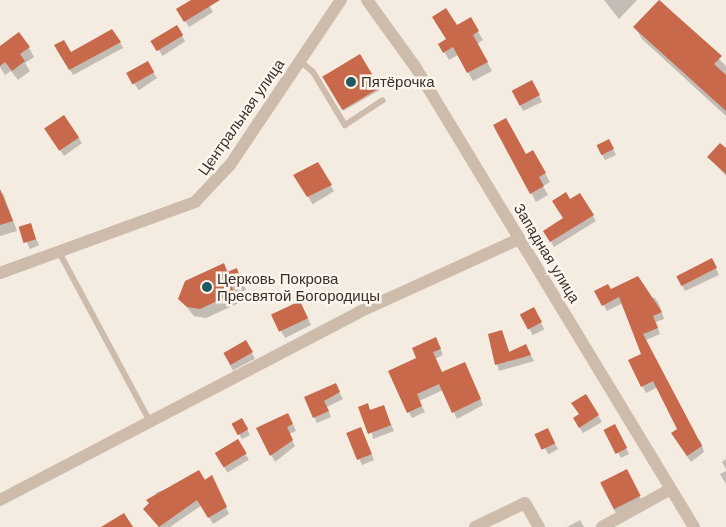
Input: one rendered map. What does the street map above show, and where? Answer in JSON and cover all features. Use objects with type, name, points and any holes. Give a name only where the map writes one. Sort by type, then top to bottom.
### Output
[{"type":"street","name":"Центральная улица","points":[[0,273],[195,202],[230,165],[341,0]]},
{"type":"street","name":"Западная улица","points":[[366,0],[416,68],[669,490],[694,527]]},
{"type":"street","points":[[0,500],[359,312],[519,239]]},
{"type":"street","points":[[602,527],[669,490]]},
{"type":"street","points":[[475,527],[525,503],[539,527]]},
{"type":"lane","points":[[300,62],[313,72],[345,125],[383,100]]},
{"type":"lane","points":[[59,252],[150,422]]},
{"type":"building","points":[[191,0],[220,0],[184,22],[176,9]]},
{"type":"building","points":[[659,0],[722,56],[714,64],[726,75],[726,111],[633,27]]},
{"type":"building","points":[[446,8],[457,25],[471,17],[479,31],[473,35],[488,62],[467,73],[453,47],[443,53],[438,44],[446,39],[432,17]]},
{"type":"building","points":[[177,25],[183,35],[157,51],[150,41]]},
{"type":"building","points":[[112,29],[121,42],[69,70],[54,45],[64,40],[71,52]]},
{"type":"building","points":[[19,32],[30,47],[20,54],[25,61],[12,71],[5,62],[0,66],[0,46]]},
{"type":"building","name":"Пятёрочка","points":[[360,54],[380,87],[342,110],[322,77]]},
{"type":"building","points":[[148,61],[154,72],[132,84],[126,73]]},
{"type":"building","points":[[532,80],[540,95],[520,106],[512,91]]},
{"type":"building","points":[[64,115],[79,137],[59,151],[44,128]]},
{"type":"building","points":[[506,118],[526,154],[533,150],[546,173],[539,177],[544,186],[530,194],[493,125]]},
{"type":"building","points":[[609,139],[614,149],[602,155],[597,145]]},
{"type":"building","points":[[720,143],[726,148],[726,174],[707,157]]},
{"type":"building","points":[[318,162],[332,185],[307,197],[293,175]]},
{"type":"building","points":[[0,189],[13,221],[0,225]]},
{"type":"building","points":[[566,192],[570,199],[580,193],[594,215],[550,242],[543,231],[563,218],[552,201]]},
{"type":"building","points":[[31,223],[36,239],[24,243],[19,227]]},
{"type":"building","points":[[712,258],[717,268],[681,286],[676,276]]},
{"type":"building","name":"Церковь Покрова Пресвятой Богородицы","points":[[224,263],[227,272],[237,268],[241,281],[231,284],[234,293],[200,309],[187,307],[178,299],[185,281]]},
{"type":"building","points":[[638,276],[662,312],[653,316],[658,328],[643,334],[702,446],[687,456],[671,433],[677,429],[653,381],[641,387],[628,360],[641,354],[619,297],[602,306],[594,291],[608,284],[611,289]]},
{"type":"building","points":[[300,301],[308,318],[279,332],[271,315]]},
{"type":"building","points":[[534,307],[542,322],[528,330],[520,315]]},
{"type":"building","points":[[502,330],[509,352],[526,344],[531,355],[495,365],[488,334]]},
{"type":"building","points":[[436,337],[441,349],[433,352],[442,372],[465,362],[481,399],[452,413],[439,384],[417,394],[422,406],[407,413],[388,371],[416,358],[412,348]]},
{"type":"building","points":[[246,340],[253,352],[230,365],[223,353]]},
{"type":"building","points":[[336,383],[340,392],[324,401],[329,411],[313,418],[304,397]]},
{"type":"building","points":[[586,394],[599,415],[579,428],[573,418],[579,414],[571,403]]},
{"type":"building","points":[[368,403],[370,410],[384,405],[391,425],[368,434],[358,407]]},
{"type":"building","points":[[288,413],[293,424],[287,427],[293,440],[270,456],[256,428]]},
{"type":"building","points":[[242,418],[248,429],[238,435],[232,424]]},
{"type":"building","points":[[615,424],[627,448],[616,454],[603,430]]},
{"type":"building","points":[[361,427],[372,454],[357,460],[346,433]]},
{"type":"building","points":[[548,428],[555,443],[542,450],[534,434]]},
{"type":"building","points":[[238,439],[247,454],[224,467],[215,453]]},
{"type":"building","points":[[627,469],[641,496],[614,509],[600,483]]},
{"type":"building","points":[[199,470],[205,480],[212,475],[227,507],[208,518],[197,500],[159,527],[143,509],[149,503],[146,500]]},
{"type":"building","points":[[124,513],[133,527],[101,527]]},
{"type":"place","name":"Пятёрочка","points":[[351,82]]},
{"type":"place","name":"Церковь Покрова Пресвятой Богородицы","points":[[207,287]]}]
